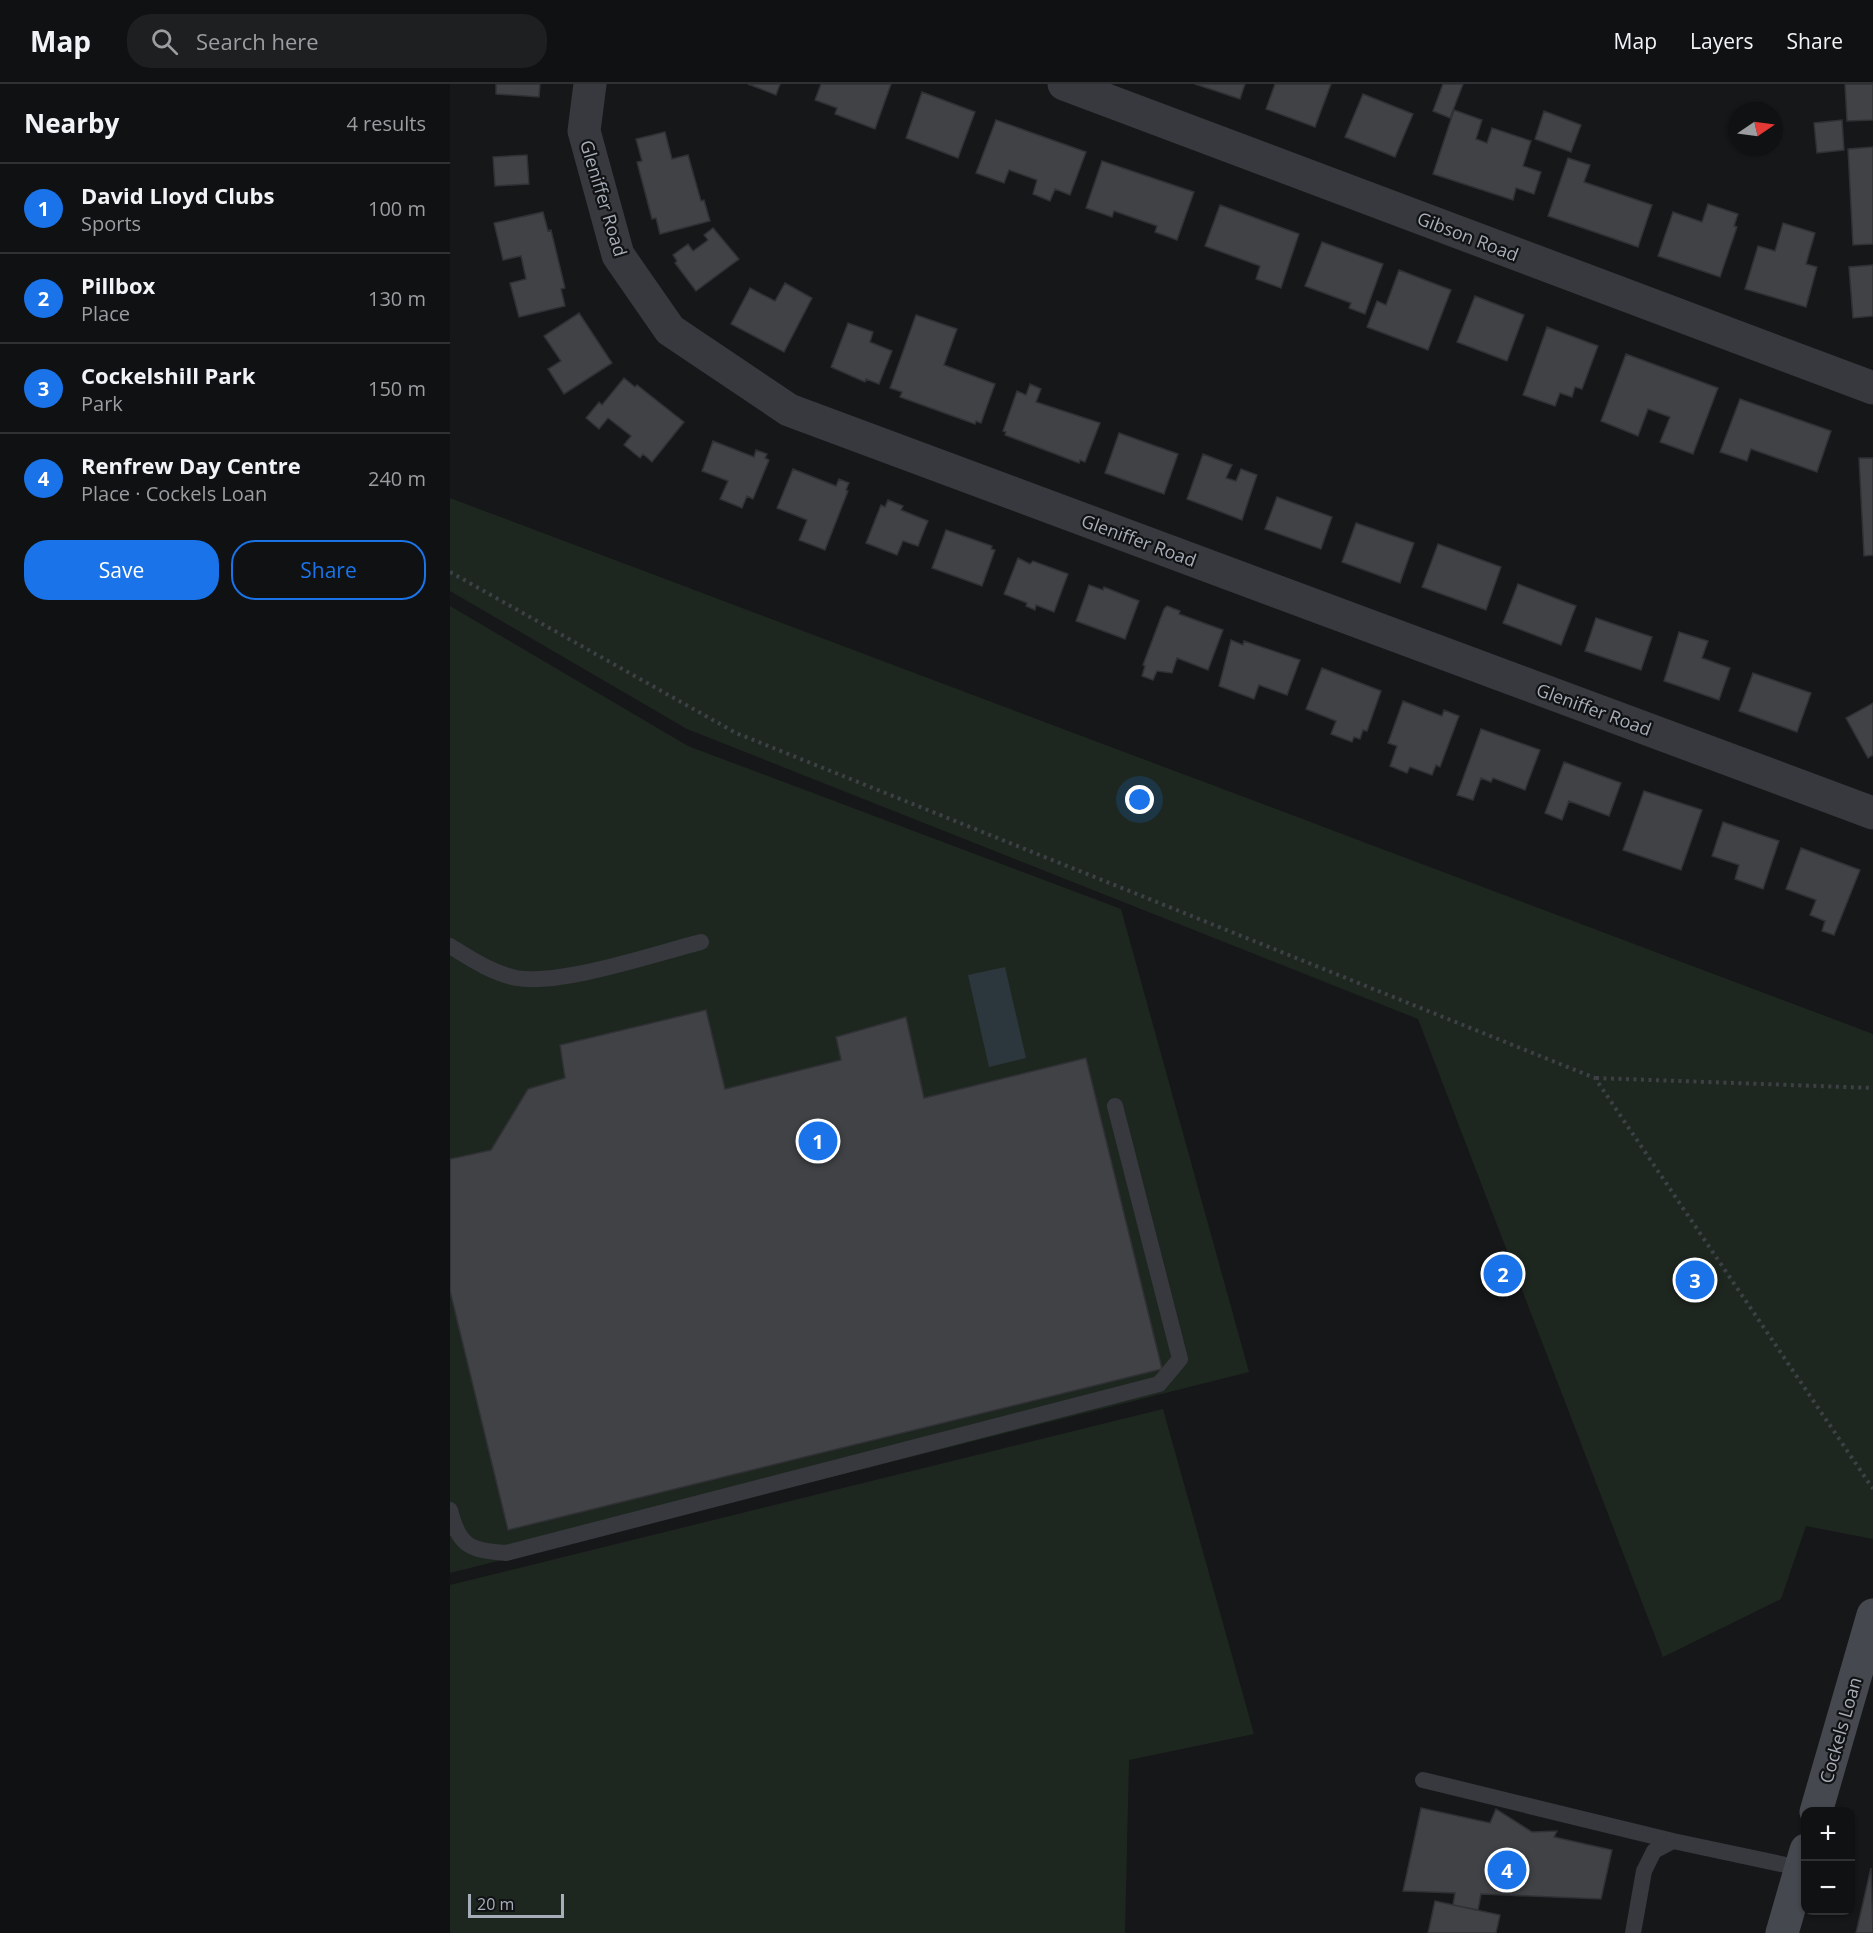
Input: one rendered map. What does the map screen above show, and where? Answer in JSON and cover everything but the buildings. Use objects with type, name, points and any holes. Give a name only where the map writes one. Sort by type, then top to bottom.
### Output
[{"type":"street","name":"Gleniffer Road","points":[[590,84],[584,131],[618,255],[670,330],[789,410],[1873,813]]},
{"type":"street","name":"Gibson Road","points":[[1064,84],[1873,388]]},
{"type":"street","name":"Cockels Loan","points":[[1817,1807],[1873,1615]]},
{"type":"street","points":[[1782,1933],[1802,1861]]},
{"type":"lane","points":[[450,946],[483,967],[516,978],[549,980],[701,942]]},
{"type":"lane","points":[[450,1510],[456,1532],[475,1550],[506,1553],[1159,1384],[1180,1359],[1115,1106]]},
{"type":"lane","points":[[1423,1780],[1673,1841],[1801,1859]]},
{"type":"lane","points":[[1633,1933],[1644,1871],[1654,1851],[1673,1841]]},
{"type":"path","points":[[450,572],[736,733],[1595,1078],[1873,1088]]},
{"type":"path","points":[[1595,1078],[1873,1489]]},
{"type":"shaded area","points":[[450,498],[1873,1034],[1873,1539],[1806,1526],[1781,1599],[1663,1657],[1418,1019],[687,729],[450,591]]},
{"type":"shaded area","points":[[450,606],[688,746],[1121,909],[1249,1372],[450,1573]]},
{"type":"shaded area","points":[[1005,967],[1026,1058],[989,1067],[968,975]]},
{"type":"shaded area","points":[[1163,1409],[1254,1734],[1129,1760],[1125,1933],[450,1933],[450,1585]]},
{"type":"place","name":"David Lloyd Clubs","points":[[818,1141]]},
{"type":"place","name":"Pillbox","points":[[1503,1274]]},
{"type":"place","name":"Cockelshill Park","points":[[1695,1280]]},
{"type":"place","name":"Renfrew Day Centre","points":[[1507,1870]]}]
